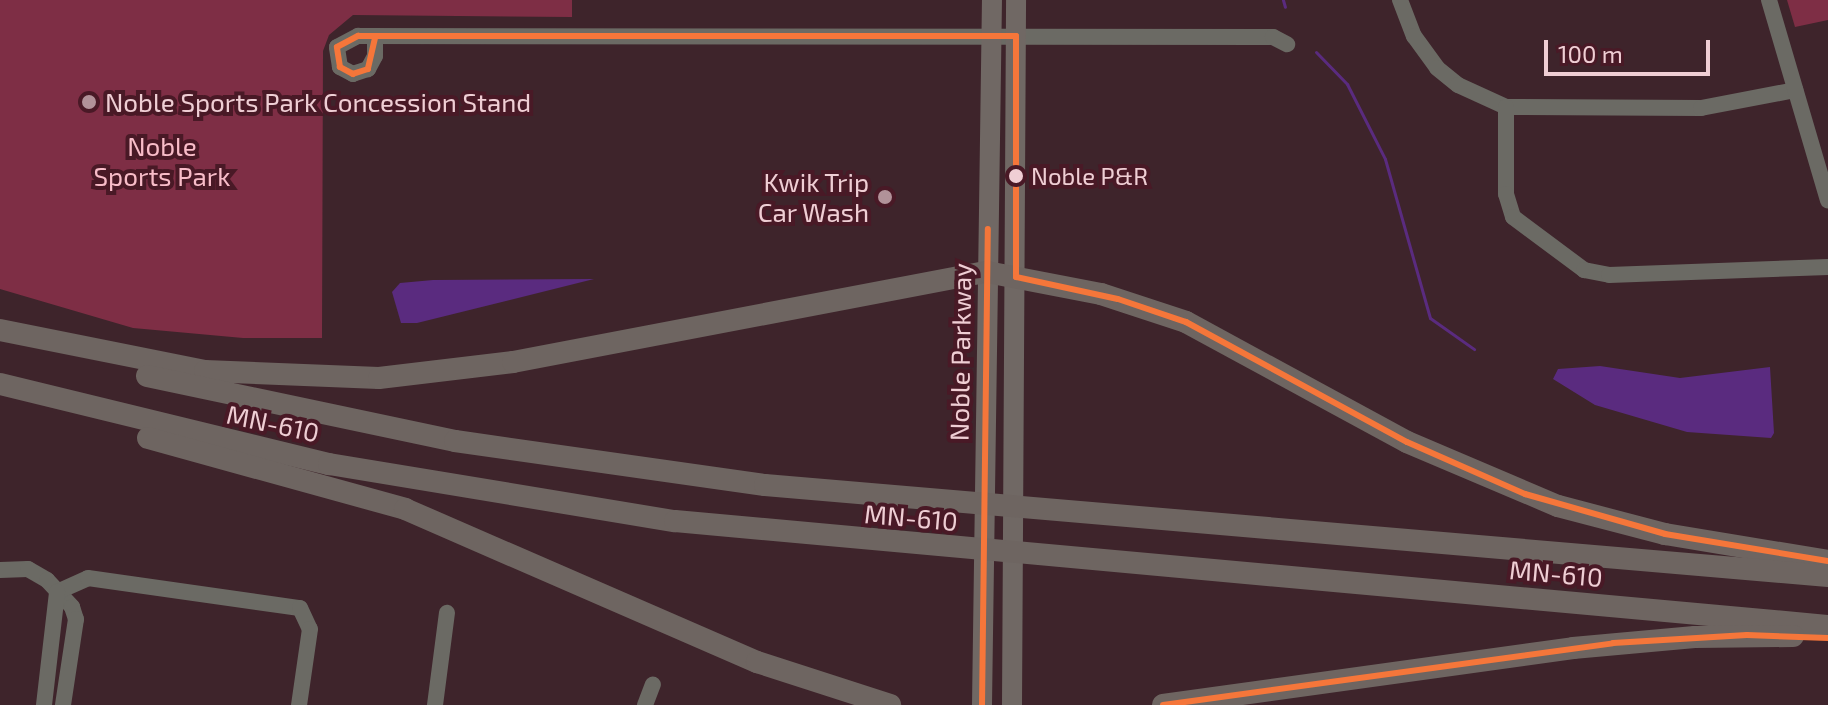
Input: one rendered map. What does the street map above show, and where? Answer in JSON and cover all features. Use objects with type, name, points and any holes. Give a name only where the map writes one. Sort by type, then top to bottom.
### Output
[{"type":"highway","points":[[0,330],[132,359],[244,375],[340,380],[513,362],[987,272],[1109,296],[1186,322],[1407,442],[1536,498],[1665,534],[1828,561]]},
{"type":"highway","name":"MN-610","points":[[0,337],[308,412],[633,469],[843,493],[1828,576]]},
{"type":"highway","points":[[0,385],[134,434],[405,509],[757,662],[890,705]]},
{"type":"highway","name":"MN-610","points":[[0,385],[329,464],[675,521],[1828,626]]},
{"type":"highway","points":[[1163,705],[1665,639],[1828,638]]},
{"type":"highway","points":[[1259,705],[1557,664],[1665,639]]},
{"type":"main road","name":"Noble Parkway","points":[[982,705],[992,0]]},
{"type":"main road","name":"Noble Parkway","points":[[1012,705],[1016,0]]},
{"type":"street","points":[[1400,0],[1414,36],[1437,68],[1477,96],[1506,107],[1687,109],[1795,90]]},
{"type":"street","points":[[1769,0],[1828,200]]},
{"type":"street","points":[[375,38],[1273,37],[1287,44]]},
{"type":"street","points":[[1506,107],[1506,194],[1513,217],[1584,270],[1609,275],[1828,267]]},
{"type":"street","points":[[0,570],[28,569],[57,592],[76,619],[63,705]]},
{"type":"street","points":[[57,592],[88,578],[300,608],[310,629],[299,705]]},
{"type":"street","points":[[44,705],[57,592]]},
{"type":"street","points":[[435,705],[447,613]]},
{"type":"street","points":[[645,705],[653,684]]},
{"type":"green space","name":"Noble Sports Park","points":[[0,0],[572,0],[572,17],[353,15],[329,35],[323,51],[322,338],[243,338],[133,328],[0,289]]},
{"type":"green space","points":[[1787,0],[1828,0],[1828,20],[1795,27]]},
{"type":"shaded area","points":[[594,279],[417,323],[401,323],[392,292],[400,283],[433,280]]},
{"type":"shaded area","points":[[1600,366],[1680,378],[1770,367],[1774,433],[1771,438],[1687,432],[1595,405],[1553,379],[1558,369]]},
{"type":"waterway","points":[[1283,0],[1285,7]]},
{"type":"waterway","points":[[1316,52],[1347,84],[1385,159],[1430,318],[1474,349]]},
{"type":"transit line","points":[[375,38],[368,69],[353,74],[340,67],[337,47],[358,36],[1016,36],[1016,277],[1118,299],[1186,322],[1407,442],[1525,494],[1665,534],[1828,561]]},
{"type":"transit line","points":[[982,705],[988,229]]},
{"type":"transit line","points":[[1163,705],[1613,643],[1747,635],[1828,638]]},
{"type":"place","name":"Noble Sports Park Concession Stand","points":[[89,102]]},
{"type":"place","name":"Noble P&R","points":[[1016,176]]},
{"type":"place","name":"Kwik Trip Car Wash","points":[[885,197]]}]
